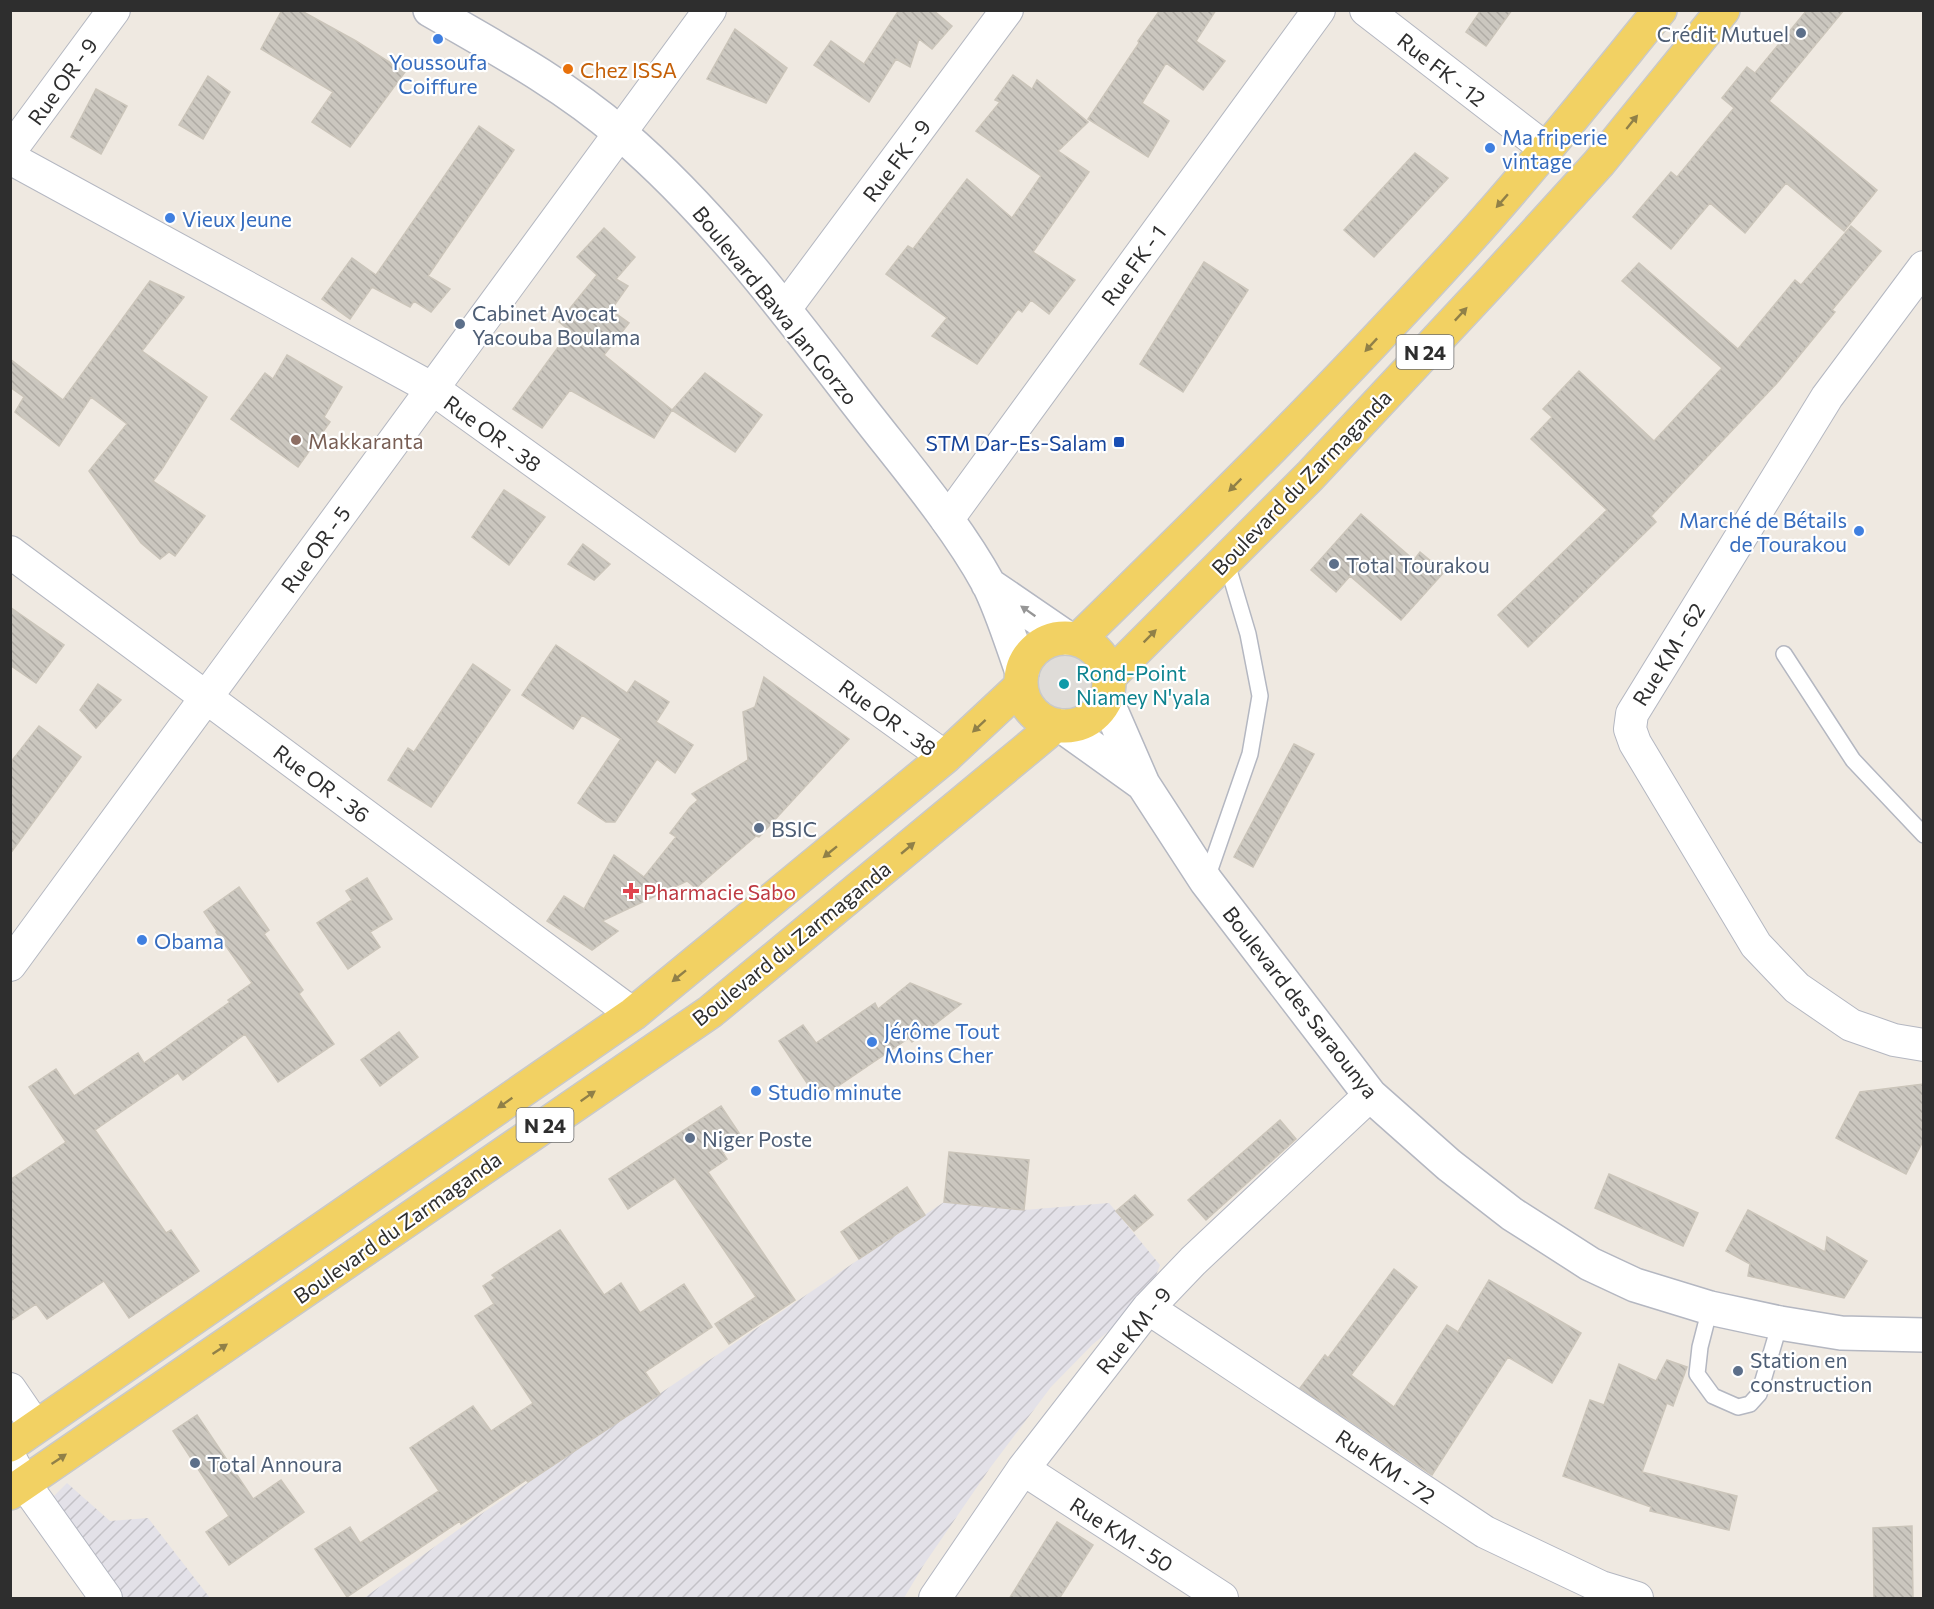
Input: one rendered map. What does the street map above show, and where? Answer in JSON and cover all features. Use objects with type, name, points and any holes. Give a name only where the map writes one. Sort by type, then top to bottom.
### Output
[{"type":"main road","name":"Boulevard Bawa Jan Gorzo","points":[[430,10],[534,69],[621,134],[716,225],[785,309],[947,520],[988,584],[1022,679]]},
{"type":"main road","name":"Boulevard du Zarmaganda","points":[[1073,639],[1285,436],[1459,250],[1546,149],[1660,10]]},
{"type":"main road","name":"Boulevard du Zarmaganda","points":[[1108,688],[1226,560],[1318,467],[1583,180],[1723,10]]},
{"type":"main road","name":"Boulevard Bawa Jan Gorzo","points":[[988,584],[1073,639]]},
{"type":"main road","points":[[1073,639],[1090,646],[1099,654],[1106,665],[1108,688],[1101,709],[1083,723],[1059,726],[1043,720],[1032,711],[1025,699],[1022,679],[1027,661],[1034,651],[1044,644],[1073,639]]},
{"type":"main road","name":"Boulevard du Zarmaganda","points":[[23,1436],[633,1014],[945,758],[1022,679]]},
{"type":"main road","name":"Boulevard des Saraounya","points":[[1108,688],[1143,784],[1206,881],[1371,1095],[1449,1165],[1503,1207],[1590,1264],[1635,1285],[1710,1308],[1780,1323],[1841,1333],[1923,1335]]},
{"type":"main road","name":"Boulevard du Zarmaganda","points":[[15,1478],[710,1012],[1059,726]]},
{"type":"main road","name":"Boulevard des Saraounya","points":[[1059,726],[1143,784]]},
{"type":"street","name":"Rue OR - 9","points":[[10,151],[114,10]]},
{"type":"street","name":"Rue OR - 5","points":[[10,965],[710,10]]},
{"type":"street","name":"Rue FK - 9","points":[[785,309],[1007,10]]},
{"type":"street","name":"Rue FK - 1","points":[[947,520],[1319,10]]},
{"type":"street","name":"Rue FK - 12","points":[[1366,10],[1546,149]]},
{"type":"street","name":"Rue OR - 38","points":[[10,158],[433,389],[945,758]]},
{"type":"street","name":"Rue KM - 62","points":[[1923,267],[1827,397],[1632,714],[1630,729],[1635,744],[1756,945],[1797,988],[1851,1025],[1894,1040],[1923,1045]]},
{"type":"street","name":"Rue OR - 36","points":[[10,552],[633,1014]]},
{"type":"street","name":"Rue KM - 9","points":[[935,1599],[1023,1469],[1148,1308],[1192,1261],[1371,1095]]},
{"type":"street","name":"Rue KM - 72","points":[[1148,1308],[1485,1532],[1601,1587],[1637,1599]]},
{"type":"street","points":[[10,1389],[23,1436]]},
{"type":"street","name":"Rue KM - 50","points":[[1023,1469],[1222,1599]]},
{"type":"street","points":[[15,1478],[106,1599]]},
{"type":"lane","points":[[1206,881],[1250,754],[1260,696],[1248,634],[1226,560]]},
{"type":"lane","points":[[1784,654],[1853,760],[1923,835]]},
{"type":"lane","points":[[1710,1308],[1700,1347],[1697,1374],[1713,1396],[1738,1407],[1750,1404],[1759,1394],[1780,1323]]},
{"type":"shaded area","name":"Rond-Point Niamey N'yala","points":[[1064,655],[1074,657],[1083,663],[1089,672],[1091,682],[1089,692],[1083,701],[1074,707],[1064,709],[1054,707],[1045,701],[1039,692],[1037,682],[1039,672],[1045,663],[1054,657]]},
{"type":"shaded area","points":[[944,1202],[1024,1210],[1109,1203],[1160,1265],[1145,1305],[1127,1316],[1092,1345],[1051,1387],[990,1468],[923,1566],[904,1598],[364,1598],[459,1529]]},
{"type":"shaded area","points":[[67,1483],[110,1521],[148,1518],[210,1598],[122,1598],[48,1502]]},
{"type":"building","points":[[282,10],[300,10],[405,72],[350,147],[312,122],[333,92],[261,49]]},
{"type":"building","points":[[899,10],[933,10],[952,26],[932,49],[919,39],[910,67],[896,59],[869,102],[814,65],[831,41],[864,64]]},
{"type":"building","points":[[1160,10],[1216,10],[1196,41],[1225,61],[1203,90],[1166,63],[1142,103],[1169,121],[1148,157],[1088,119]]},
{"type":"building","points":[[1481,10],[1512,10],[1486,46],[1466,32]]},
{"type":"building","points":[[1807,10],[1844,10],[1769,101],[1877,190],[1844,231],[1786,183],[1745,233],[1710,203],[1671,249],[1633,217],[1671,172],[1677,177],[1734,108],[1722,98],[1747,67],[1755,73]]},
{"type":"building","points":[[735,29],[787,68],[766,103],[707,79]]},
{"type":"building","points":[[1013,75],[1032,89],[1037,80],[1088,122],[1058,151],[1089,172],[1033,252],[1075,280],[1049,314],[1031,300],[1022,312],[1018,309],[977,364],[932,336],[947,318],[886,274],[908,246],[913,249],[967,179],[1012,218],[1041,176],[976,131],[1000,102],[995,100]]},
{"type":"building","points":[[208,76],[230,92],[203,139],[179,125]]},
{"type":"building","points":[[96,89],[127,106],[101,154],[71,137]]},
{"type":"building","points":[[479,126],[514,150],[428,276],[450,289],[431,312],[414,301],[410,307],[372,287],[350,319],[322,299],[352,258],[376,275]]},
{"type":"building","points":[[1415,153],[1448,178],[1374,257],[1344,230]]},
{"type":"building","points":[[1851,226],[1881,251],[1832,310],[1835,312],[1777,383],[1651,516],[1656,522],[1528,647],[1498,615],[1607,510],[1531,439],[1552,417],[1543,409],[1579,371],[1654,441],[1722,368],[1622,281],[1639,263],[1738,349],[1795,280],[1801,285]]},
{"type":"building","points":[[604,228],[635,257],[616,279],[628,286],[611,310],[629,323],[604,355],[672,410],[654,438],[570,390],[542,428],[513,409],[570,331],[559,322],[597,275],[577,257]]},
{"type":"building","points":[[1204,262],[1248,290],[1183,392],[1140,364]]},
{"type":"building","points":[[150,281],[184,297],[142,351],[207,397],[153,481],[205,516],[175,556],[169,552],[160,559],[141,543],[89,471],[127,424],[91,397],[59,446],[15,412],[24,397],[10,387],[10,359],[63,400]]},
{"type":"building","points":[[287,355],[342,387],[324,417],[330,422],[298,467],[231,419],[265,373],[273,379]]},
{"type":"building","points":[[705,373],[762,415],[735,452],[672,410]]},
{"type":"building","points":[[504,490],[545,517],[509,565],[472,537]]},
{"type":"building","points":[[1361,514],[1414,560],[1420,552],[1444,572],[1401,620],[1350,576],[1336,592],[1311,570]]},
{"type":"building","points":[[583,544],[610,564],[594,580],[568,564]]},
{"type":"building","points":[[10,607],[64,645],[36,683],[10,665]]},
{"type":"building","points":[[556,645],[627,693],[635,681],[669,702],[656,722],[693,745],[675,773],[657,759],[615,822],[606,822],[578,803],[621,739],[582,715],[573,729],[522,695]]},
{"type":"building","points":[[473,664],[510,690],[431,807],[388,780],[408,748],[414,752]]},
{"type":"building","points":[[764,677],[849,739],[759,837],[756,836],[696,888],[687,881],[602,921],[618,931],[592,950],[547,921],[564,896],[584,909],[614,855],[644,877],[676,837],[670,833],[698,800],[692,794],[748,760],[743,712],[755,707]]},
{"type":"building","points":[[98,684],[121,700],[96,728],[80,710]]},
{"type":"building","points":[[39,726],[81,757],[10,854],[10,763]]},
{"type":"building","points":[[1294,744],[1314,754],[1253,867],[1234,857]]},
{"type":"building","points":[[367,878],[392,919],[370,932],[380,947],[348,969],[317,923],[352,900],[346,891]]},
{"type":"building","points":[[239,887],[269,930],[264,934],[303,990],[299,994],[334,1044],[278,1082],[245,1034],[183,1080],[178,1073],[95,1130],[166,1233],[171,1230],[199,1271],[129,1318],[104,1281],[47,1319],[36,1304],[10,1321],[10,1180],[66,1142],[29,1087],[56,1069],[74,1096],[138,1053],[144,1063],[230,1002],[228,1000],[252,983],[204,912]]},
{"type":"building","points":[[910,983],[961,1004],[912,1042],[909,1038],[822,1097],[811,1081],[807,1083],[779,1041],[803,1025],[816,1043],[875,1003],[878,1009]]},
{"type":"building","points":[[399,1032],[418,1057],[380,1086],[361,1060]]},
{"type":"building","points":[[1923,1084],[1923,1141],[1906,1174],[1836,1138],[1860,1092]]},
{"type":"building","points":[[721,1106],[743,1139],[723,1153],[727,1159],[708,1172],[795,1300],[729,1344],[715,1324],[756,1297],[675,1178],[628,1209],[609,1179]]},
{"type":"building","points":[[1280,1120],[1296,1139],[1206,1220],[1188,1200]]},
{"type":"building","points":[[949,1152],[1029,1160],[1024,1210],[944,1202]]},
{"type":"building","points":[[1609,1174],[1698,1213],[1683,1246],[1595,1208]]},
{"type":"building","points":[[907,1187],[925,1215],[859,1259],[841,1232]]},
{"type":"building","points":[[1135,1195],[1153,1215],[1134,1231],[1116,1211]]},
{"type":"building","points":[[1748,1210],[1825,1252],[1827,1237],[1867,1261],[1844,1298],[1748,1276],[1750,1264],[1726,1251]]},
{"type":"building","points":[[560,1230],[604,1295],[621,1283],[640,1313],[684,1284],[712,1327],[645,1372],[660,1394],[528,1482],[526,1480],[461,1524],[460,1521],[347,1597],[315,1549],[350,1527],[360,1543],[439,1491],[410,1448],[473,1406],[491,1431],[533,1403],[475,1316],[494,1304],[483,1286],[495,1278],[492,1275]]},
{"type":"building","points":[[1394,1269],[1417,1287],[1351,1375],[1394,1407],[1447,1325],[1458,1332],[1489,1280],[1581,1333],[1552,1383],[1508,1357],[1432,1475],[1300,1388],[1325,1355],[1328,1358]]},
{"type":"building","points":[[1667,1360],[1687,1367],[1673,1406],[1667,1403],[1642,1472],[1737,1496],[1729,1530],[1650,1511],[1651,1507],[1563,1476],[1590,1400],[1604,1405],[1619,1364],[1656,1381]]},
{"type":"building","points":[[197,1415],[253,1499],[281,1480],[304,1512],[229,1565],[206,1532],[229,1516],[173,1431]]},
{"type":"building","points":[[1057,1522],[1093,1545],[1059,1599],[1009,1599]]},
{"type":"building","points":[[1912,1526],[1913,1599],[1874,1599],[1873,1528]]},
{"type":"place","name":"Crédit Mutuel","points":[[1801,33]]},
{"type":"place","name":"Youssoufa Coiffure","points":[[438,39]]},
{"type":"place","name":"Chez ISSA","points":[[568,69]]},
{"type":"place","name":"Ma friperie vintage","points":[[1490,148]]},
{"type":"place","name":"Vieux Jeune","points":[[170,218]]},
{"type":"place","name":"Cabinet Avocat Yacouba Boulama","points":[[460,324]]},
{"type":"place","name":"Makkaranta","points":[[296,440]]},
{"type":"place","name":"STM Dar-Es-Salam","points":[[1119,442]]},
{"type":"place","name":"Marché de Bétails de Tourakou","points":[[1859,531]]},
{"type":"place","name":"Total Tourakou","points":[[1334,564]]},
{"type":"place","name":"Rond-Point Niamey N'yala","points":[[1064,684]]},
{"type":"place","name":"BSIC","points":[[759,828]]},
{"type":"place","name":"Pharmacie Sabo","points":[[631,891]]},
{"type":"place","name":"Obama","points":[[142,940]]},
{"type":"place","name":"Jérôme Tout Moins Cher","points":[[872,1042]]},
{"type":"place","name":"Studio minute","points":[[756,1091]]},
{"type":"place","name":"Niger Poste","points":[[690,1138]]},
{"type":"place","name":"Station en construction","points":[[1738,1371]]},
{"type":"place","name":"Total Annoura","points":[[195,1463]]}]
